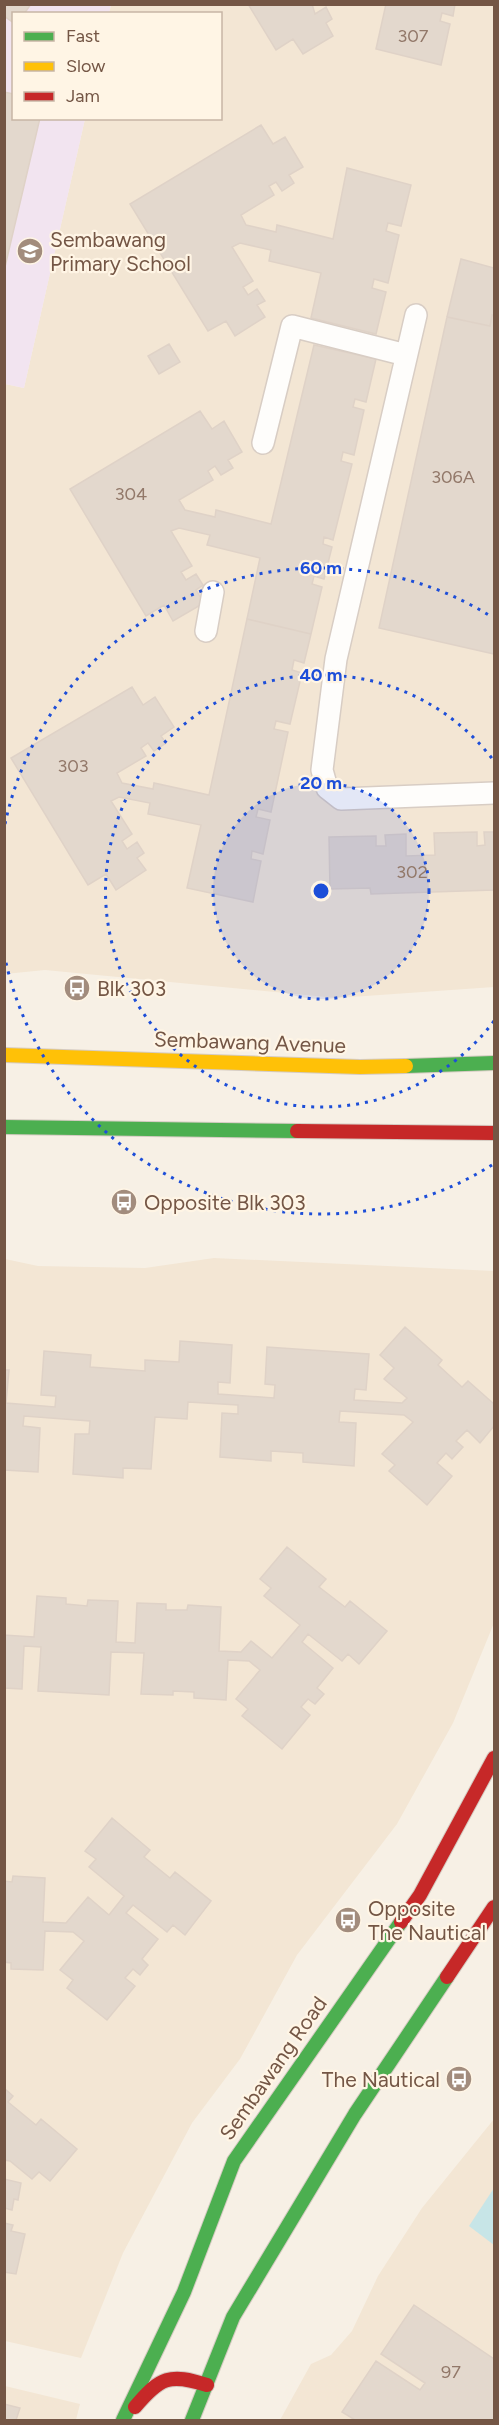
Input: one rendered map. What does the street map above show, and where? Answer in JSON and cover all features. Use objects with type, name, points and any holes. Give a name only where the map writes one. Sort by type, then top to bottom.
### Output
[{"type":"main road","name":"Sembawang Avenue","points":[[4,1055],[360,1067],[495,1063]]},
{"type":"main road","points":[[4,1128],[495,1133]]},
{"type":"main road","name":"Sembawang Road","points":[[124,2421],[184,2292],[234,2161],[420,1895],[495,1758]]},
{"type":"main road","points":[[192,2421],[233,2317],[355,2114],[495,1907]]},
{"type":"main road","points":[[124,2421],[153,2385],[166,2378],[183,2377],[207,2385]]},
{"type":"lane","points":[[416,315],[336,659],[322,770],[327,788],[341,799],[495,794]]},
{"type":"lane","points":[[263,443],[292,326],[406,355]]},
{"type":"lane","points":[[206,631],[213,592]]},
{"type":"shaded area","name":"Sembawang Primary School","points":[[5,5],[111,5],[109,12],[12,12],[12,120],[85,120],[24,388],[5,384]]},
{"type":"shaded area","points":[[111,5],[494,5],[494,987],[337,998],[45,970],[5,974],[5,384],[24,388],[85,120],[222,120],[222,12],[109,12]]},
{"type":"shaded area","points":[[214,1258],[494,1271],[494,1623],[453,1723],[397,1824],[297,1955],[240,2059],[192,2123],[123,2253],[81,2358],[5,2341],[5,1259],[38,1266],[145,1268]]},
{"type":"shaded area","name":"The Nautical","points":[[494,2119],[494,2420],[280,2420],[311,2364],[331,2355],[352,2331],[378,2276],[422,2208]]},
{"type":"shaded area","points":[[5,2386],[80,2404],[76,2420],[5,2420]]},
{"type":"water","points":[[494,2188],[494,2245],[469,2226]]},
{"type":"building","points":[[4,4],[31,4],[25,12],[12,12],[12,22],[4,16]]},
{"type":"building","points":[[248,4],[312,4],[315,14],[326,7],[332,19],[326,23],[333,36],[303,54],[293,39],[276,50]]},
{"type":"building","points":[[386,4],[455,4],[453,16],[442,13],[440,21],[450,24],[441,65],[376,49]]},
{"type":"building","points":[[4,92],[12,94],[12,120],[40,120],[4,271]]},
{"type":"building","points":[[261,125],[273,144],[285,137],[303,167],[289,175],[294,183],[282,191],[276,182],[269,186],[274,195],[241,215],[246,225],[276,232],[277,225],[333,239],[347,168],[411,185],[401,226],[388,223],[386,231],[399,235],[388,283],[374,279],[372,288],[386,292],[376,334],[311,318],[321,273],[269,261],[271,250],[240,243],[232,247],[253,281],[243,287],[248,295],[257,289],[265,301],[257,305],[265,317],[235,336],[226,321],[208,331],[130,204]]},
{"type":"building","points":[[461,259],[494,268],[494,316],[492,315],[490,326],[447,317]]},
{"type":"building","points":[[492,315],[494,316],[494,654],[379,628],[447,317],[490,326]]},
{"type":"building","points":[[169,344],[180,362],[159,374],[148,356]]},
{"type":"building","points":[[314,345],[376,359],[366,402],[355,399],[353,407],[364,410],[354,455],[343,452],[341,461],[352,464],[333,540],[324,537],[323,544],[332,547],[324,579],[314,576],[312,584],[322,587],[311,634],[247,619],[260,558],[207,545],[210,535],[179,528],[171,531],[192,566],[181,572],[186,580],[196,574],[203,585],[196,590],[204,603],[173,621],[164,605],[146,616],[70,489],[200,411],[212,429],[224,421],[242,452],[228,460],[233,468],[221,475],[215,466],[208,471],[213,480],[179,500],[185,510],[215,517],[216,510],[271,524]]},
{"type":"building","points":[[247,619],[311,634],[304,663],[294,660],[292,670],[302,673],[290,724],[276,721],[274,729],[288,732],[271,812],[258,809],[256,817],[270,820],[263,854],[252,851],[251,859],[261,861],[253,902],[187,888],[201,825],[148,814],[150,803],[119,797],[111,801],[132,834],[122,841],[127,849],[137,842],[144,853],[137,858],[146,870],[116,890],[106,874],[88,885],[11,758],[132,687],[143,705],[155,697],[174,727],[161,736],[166,743],[154,751],[148,743],[141,748],[146,756],[117,773],[122,783],[153,789],[154,783],[209,795]]},
{"type":"building","points":[[477,832],[477,846],[485,845],[484,832],[494,832],[494,890],[371,894],[370,888],[330,889],[329,837],[376,836],[376,846],[386,846],[385,835],[406,834],[406,856],[435,855],[434,833]]},
{"type":"building","points":[[405,1327],[442,1360],[438,1365],[462,1387],[468,1381],[494,1404],[494,1426],[480,1443],[467,1430],[456,1441],[463,1447],[452,1459],[446,1453],[437,1463],[452,1476],[427,1505],[389,1471],[395,1465],[382,1454],[413,1422],[404,1415],[340,1411],[339,1422],[356,1423],[354,1466],[303,1462],[303,1453],[271,1451],[271,1461],[220,1457],[222,1413],[238,1414],[238,1405],[188,1402],[187,1419],[155,1417],[151,1469],[123,1468],[123,1478],[73,1474],[75,1434],[89,1434],[90,1421],[24,1416],[23,1426],[40,1428],[38,1472],[4,1470],[4,1370],[9,1370],[6,1403],[55,1407],[56,1396],[41,1395],[44,1351],[91,1355],[90,1367],[145,1371],[145,1360],[179,1362],[180,1341],[232,1345],[230,1383],[218,1382],[218,1394],[274,1398],[275,1385],[265,1384],[267,1347],[369,1354],[366,1390],[355,1389],[354,1400],[402,1403],[407,1398],[384,1379],[394,1368],[380,1355]]},
{"type":"building","points":[[287,1547],[326,1579],[319,1587],[345,1607],[350,1601],[387,1631],[359,1664],[348,1654],[342,1661],[308,1634],[302,1642],[333,1668],[317,1688],[324,1694],[315,1704],[308,1699],[301,1707],[310,1715],[282,1749],[242,1716],[248,1709],[236,1699],[260,1670],[249,1661],[228,1660],[226,1700],[194,1698],[194,1692],[173,1691],[173,1695],[141,1694],[144,1653],[111,1652],[109,1695],[38,1691],[41,1647],[24,1646],[22,1689],[4,1688],[4,1635],[34,1637],[37,1596],[66,1598],[66,1604],[87,1606],[88,1600],[118,1601],[116,1642],[135,1643],[137,1603],[166,1604],[166,1610],[187,1610],[188,1605],[221,1607],[219,1651],[241,1652],[251,1641],[272,1658],[300,1625],[264,1596],[271,1588],[260,1579]]},
{"type":"building","points":[[112,1818],[150,1850],[144,1857],[170,1878],[175,1872],[211,1901],[185,1935],[173,1925],[167,1932],[133,1905],[126,1913],[158,1939],[142,1959],[148,1965],[140,1975],[133,1969],[125,1978],[135,1986],[107,2020],[67,1988],[73,1980],[60,1970],[84,1941],[73,1932],[45,1931],[43,1970],[11,1969],[11,1963],[4,1962],[4,1881],[12,1882],[13,1876],[45,1878],[43,1922],[66,1923],[88,1897],[109,1915],[124,1896],[89,1867],[96,1859],[85,1851]]},
{"type":"building","points":[[4,2088],[13,2096],[8,2102],[36,2125],[41,2119],[77,2149],[50,2181],[39,2172],[32,2179],[10,2161],[4,2160]]},
{"type":"building","points":[[4,2179],[21,2183],[18,2200],[14,2199],[12,2210],[4,2208]]},
{"type":"building","points":[[4,2223],[13,2225],[11,2231],[25,2234],[16,2274],[4,2272]]},
{"type":"building","points":[[414,2305],[494,2359],[494,2420],[355,2420],[342,2412],[376,2361],[420,2390],[425,2383],[381,2354]]},
{"type":"building","points":[[4,2404],[20,2408],[16,2420],[4,2420]]},
{"type":"traffic: fast","points":[[406,1066],[494,1063]]},
{"type":"traffic: fast","points":[[4,1127],[297,1131]]},
{"type":"traffic: fast","points":[[123,2420],[184,2292],[234,2161],[401,1922]]},
{"type":"traffic: fast","points":[[192,2420],[233,2317],[355,2114],[447,1977]]},
{"type":"traffic: slow","points":[[4,1055],[360,1067],[406,1066]]},
{"type":"traffic: jam","points":[[297,1131],[494,1133]]},
{"type":"traffic: jam","points":[[401,1922],[420,1895],[494,1758]]},
{"type":"traffic: jam","points":[[447,1977],[494,1907]]},
{"type":"traffic: jam","points":[[135,2407],[152,2389],[166,2380],[184,2379],[207,2385]]},
{"type":"place","name":"Sembawang Primary School","points":[[30,251]]},
{"type":"place","name":"Blk 303","points":[[77,988]]},
{"type":"place","name":"Opposite Blk 303","points":[[124,1202]]},
{"type":"place","name":"Opposite The Nautical","points":[[348,1920]]},
{"type":"place","name":"The Nautical","points":[[459,2079]]}]
